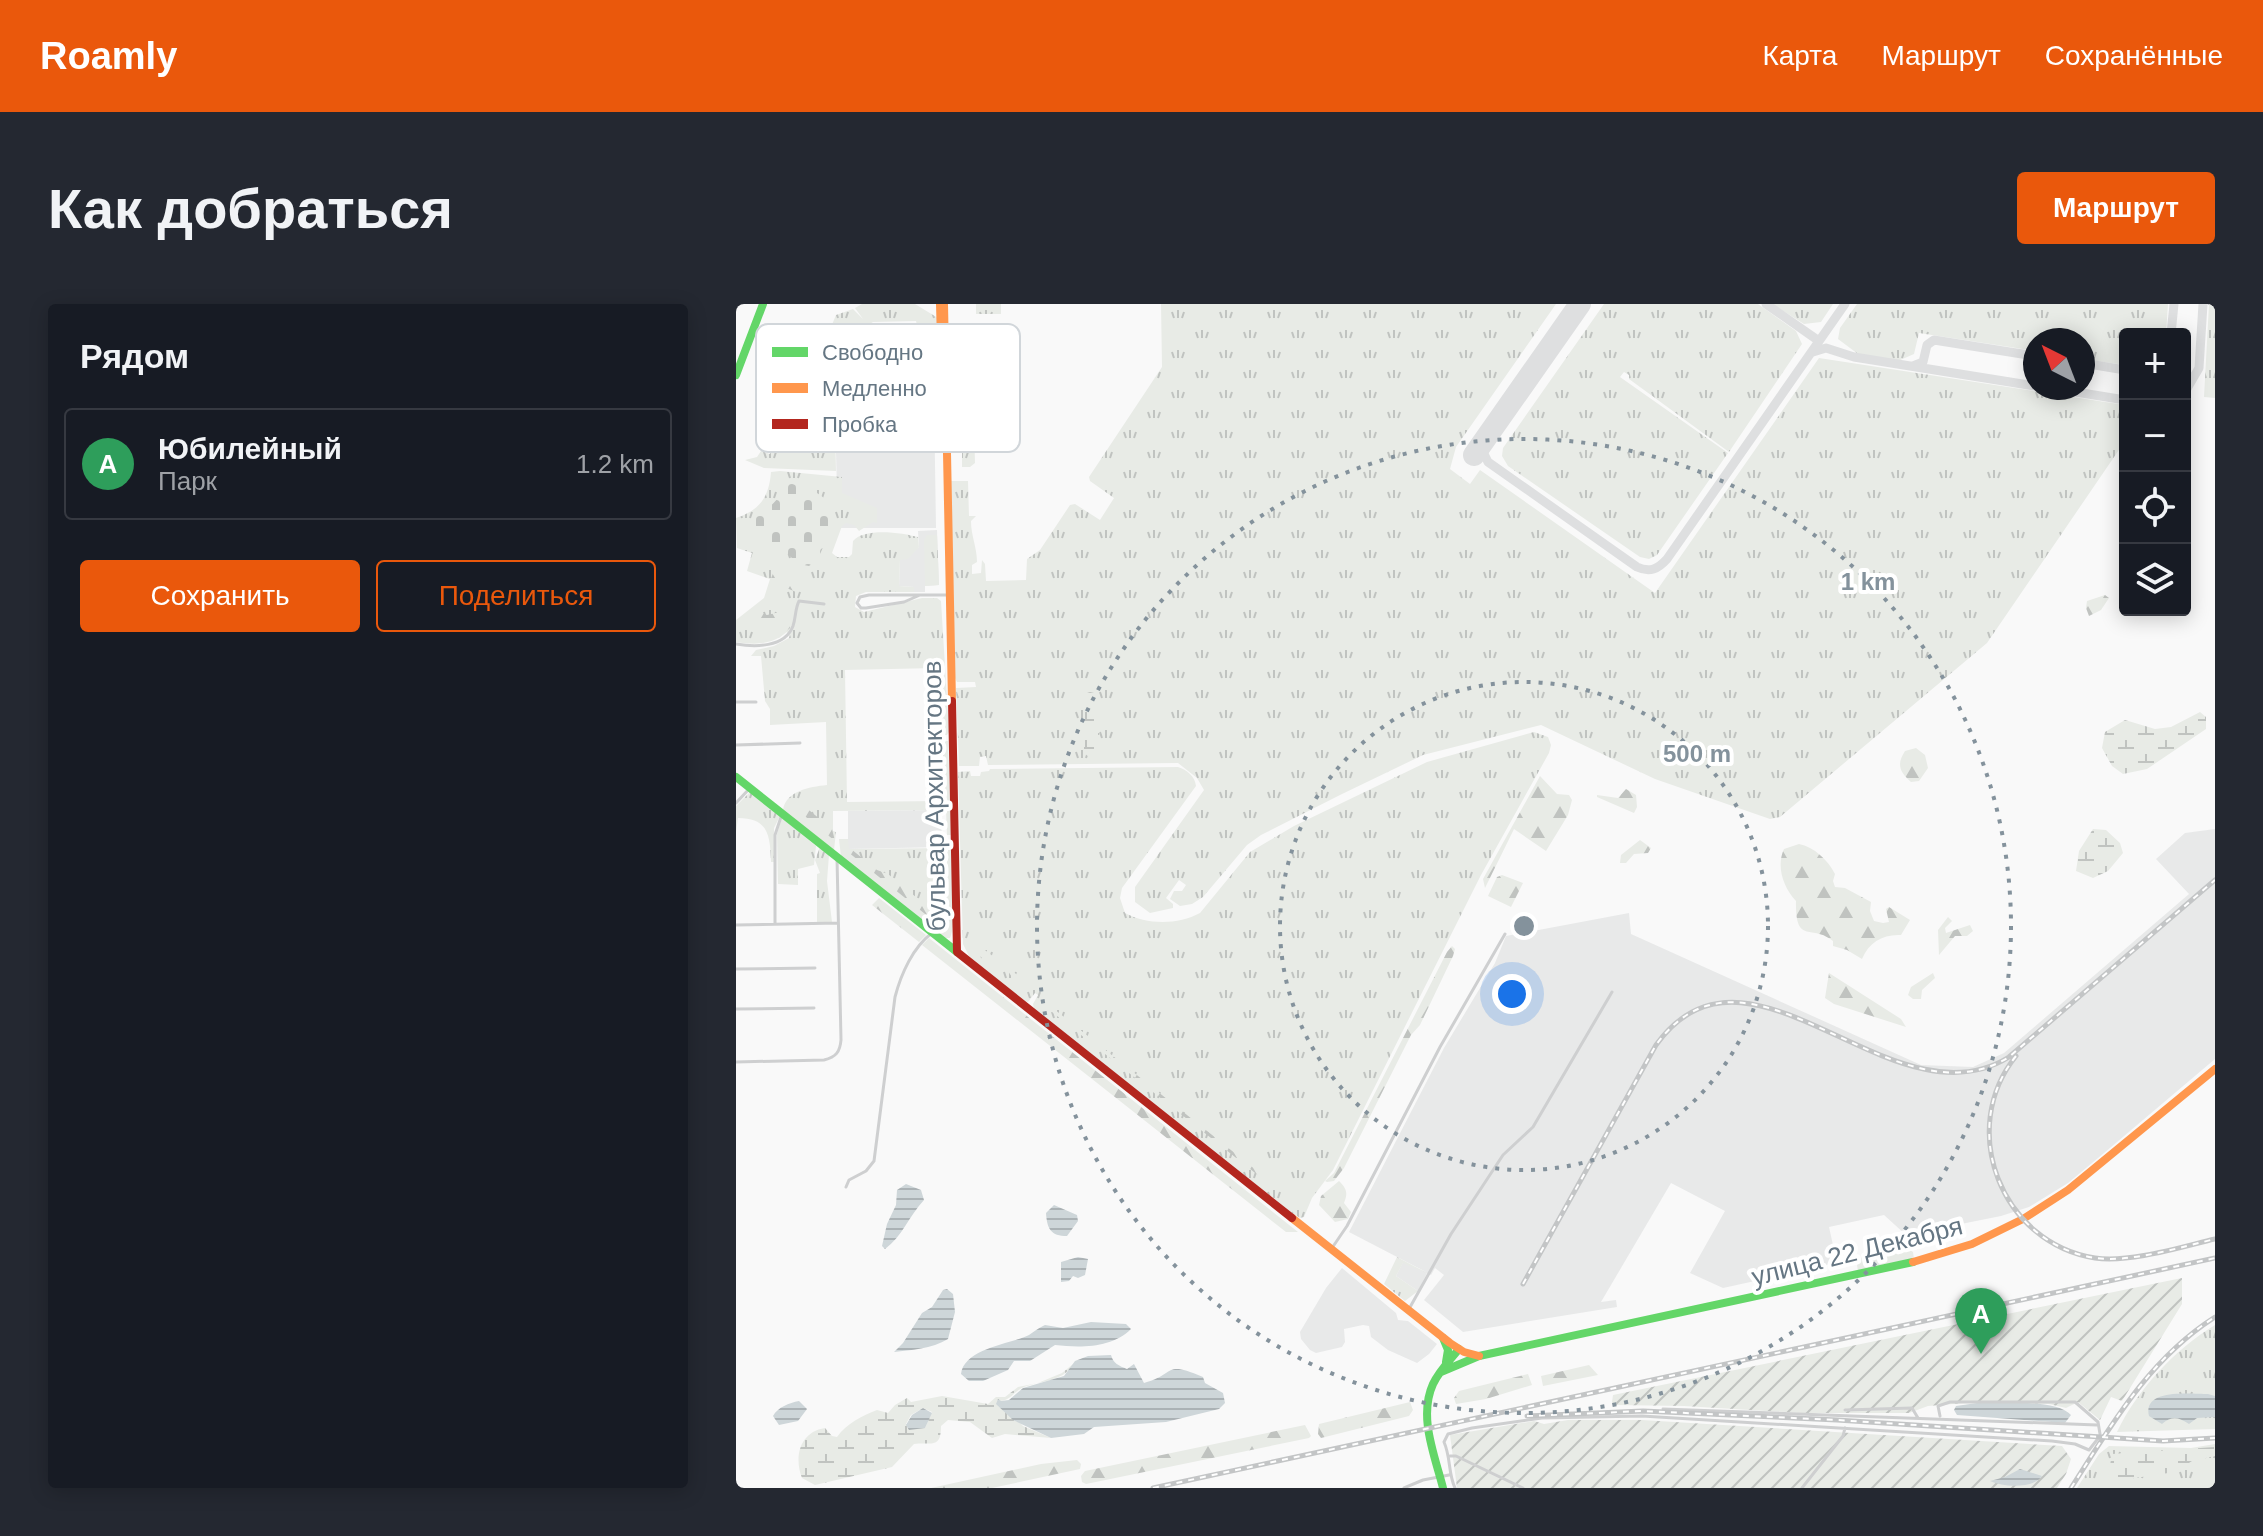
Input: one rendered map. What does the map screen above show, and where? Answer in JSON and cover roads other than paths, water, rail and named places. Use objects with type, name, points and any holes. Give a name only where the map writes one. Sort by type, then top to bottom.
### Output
[{"type":"main road","points":[[736,375],[763,304]]},
{"type":"main road","name":"бульвар Архитекторов","points":[[942,304],[942,324]]},
{"type":"main road","name":"бульвар Архитекторов","points":[[946,452],[957,952]]},
{"type":"main road","points":[[736,777],[1441,1335],[1459,1349],[1479,1356]]},
{"type":"main road","name":"улица 22 Декабря","points":[[1441,1372],[1479,1356],[1901,1266],[1972,1244],[2030,1215],[2068,1190],[2215,1069]]},
{"type":"main road","points":[[1441,1335],[1448,1350],[1446,1363],[1431,1389],[1427,1411],[1445,1476],[1443,1488]]},
{"type":"main road","points":[[1441,1372],[1459,1349]]},
{"type":"street","points":[[920,595],[904,602],[863,608],[857,603],[860,597],[869,595],[920,595],[949,595]]},
{"type":"street","points":[[736,644],[754,646],[776,642],[791,631],[799,601],[824,604]]},
{"type":"street","points":[[736,702],[756,702]]},
{"type":"street","points":[[736,745],[800,743]]},
{"type":"street","points":[[736,803],[750,788]]},
{"type":"street","points":[[775,924],[775,835],[782,814]]},
{"type":"street","points":[[736,1062],[824,1060],[837,1055],[841,1047],[837,857]]},
{"type":"street","points":[[736,925],[838,923]]},
{"type":"street","points":[[846,1187],[849,1180],[866,1171],[874,1161],[895,997],[917,948],[932,933]]},
{"type":"street","points":[[1332,1248],[1347,1226],[1440,1047],[1505,934]]},
{"type":"street","points":[[736,969],[815,968]]},
{"type":"street","points":[[1409,1309],[1451,1234],[1503,1155],[1533,1127],[1612,992]]},
{"type":"street","points":[[736,1009],[814,1008]]},
{"type":"street","points":[[1445,1476],[1450,1456],[1444,1442],[1448,1434],[1479,1426],[1542,1418],[1642,1416],[2052,1441],[2075,1444],[2089,1450],[2100,1435],[2098,1422],[2075,1402],[1950,1402],[1938,1406],[1940,1418]]},
{"type":"street","points":[[1845,1410],[1912,1408],[1918,1418]]},
{"type":"street","points":[[1663,1409],[2097,1425]]},
{"type":"street","points":[[1802,1488],[1843,1436],[1845,1428]]},
{"type":"street","points":[[1450,1456],[1456,1456],[1523,1488]]},
{"type":"street","points":[[1404,1488],[1445,1476]]},
{"type":"street","points":[[1445,1476],[1455,1488]]},
{"type":"railway","points":[[1523,1284],[1656,1045],[1693,1011],[1734,1002],[1778,1011],[1918,1068],[1964,1072],[2009,1057],[2215,880]]},
{"type":"railway","points":[[2016,1056],[1999,1085],[1990,1116],[1990,1148],[1998,1179],[2013,1207],[2035,1230],[2062,1248],[2109,1259],[2155,1253],[2215,1239]]},
{"type":"railway","points":[[1153,1488],[2215,1258]]},
{"type":"railway","points":[[2071,1488],[2117,1417],[2151,1373],[2170,1352],[2215,1317]]},
{"type":"railway","points":[[1527,1416],[1643,1411],[2163,1441],[2215,1438]]},
{"type":"place","name":"Юбилейный","points":[[1981,1354]]}]
